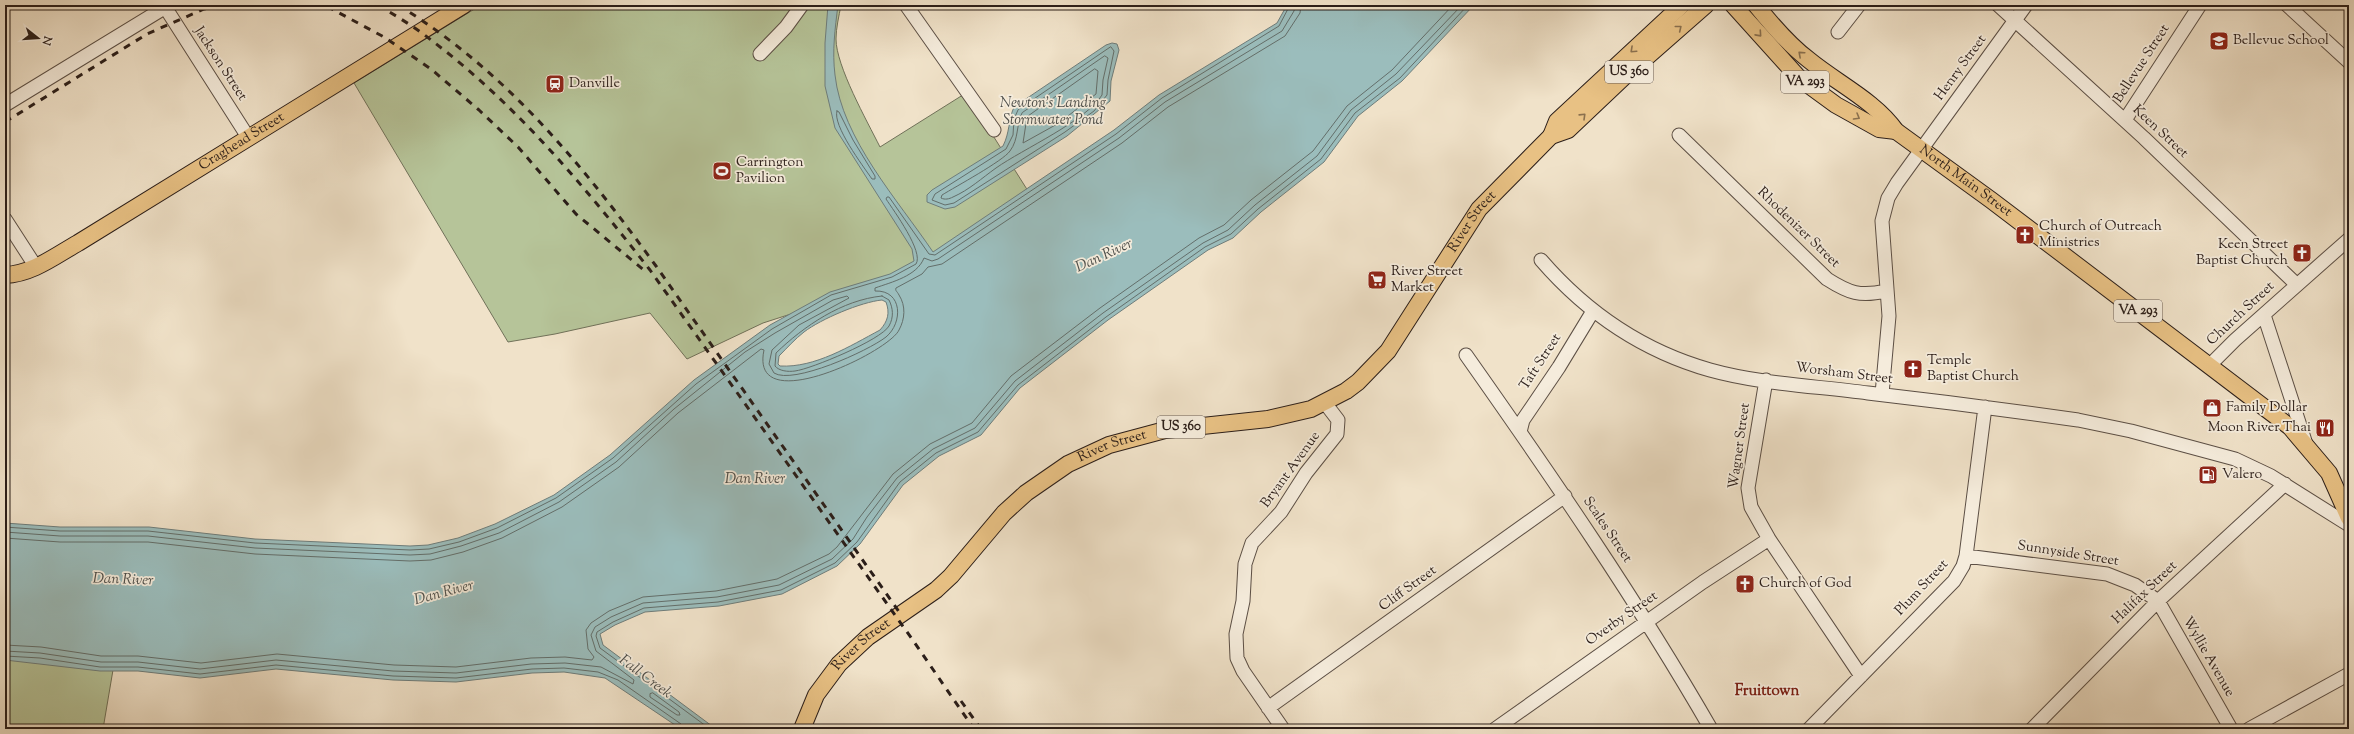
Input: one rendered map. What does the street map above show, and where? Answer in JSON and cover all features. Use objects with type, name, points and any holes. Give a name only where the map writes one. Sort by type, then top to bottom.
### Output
[{"type":"main road","name":"Craghead Street","points":[[11,275],[36,267],[464,5]]},
{"type":"main road","name":"River Street","points":[[1552,136],[1557,121],[1682,5]]},
{"type":"main road","name":"River Street","points":[[802,729],[816,695],[839,664],[868,637],[936,590],[951,576],[1004,514],[1026,493],[1068,464],[1109,445],[1133,437],[1191,426],[1290,415],[1326,403],[1358,382],[1388,351],[1479,209],[1552,136],[1568,130],[1624,77],[1706,5]]},
{"type":"main road","name":"North Main Street","points":[[1733,5],[1799,78],[1836,105],[1879,129],[1896,131]]},
{"type":"main road","name":"North Main Street","points":[[1756,5],[1791,45],[1813,64],[1886,116],[1896,131],[2276,416],[2306,444],[2329,473],[2347,511]]},
{"type":"street","points":[[760,54],[786,27],[802,5]]},
{"type":"street","points":[[906,5],[994,130]]},
{"type":"street","points":[[1838,32],[1859,5]]},
{"type":"street","name":"Keen Street","points":[[1998,5],[2125,120],[2297,285]]},
{"type":"street","name":"Henry Street","points":[[1886,291],[1882,246],[1883,212],[1897,183],[2026,5]]},
{"type":"street","name":"Bellevue Street","points":[[2125,120],[2200,5]]},
{"type":"street","name":"Jackson Street","points":[[167,6],[248,137]]},
{"type":"street","points":[[5,105],[167,6]]},
{"type":"street","points":[[2293,7],[2349,62]]},
{"type":"street","name":"Rhodenizer Street","points":[[1679,135],[1827,279],[1853,293],[1864,295],[1886,291]]},
{"type":"street","points":[[5,219],[36,267]]},
{"type":"street","name":"Church Street","points":[[2210,365],[2349,239]]},
{"type":"street","name":"Worsham Street","points":[[1540,260],[1567,289],[1593,311],[1634,339],[1678,360],[1710,370],[1766,380],[2076,419],[2152,436],[2235,459],[2254,466],[2349,525]]},
{"type":"street","points":[[1882,394],[1888,335],[1886,291]]},
{"type":"street","name":"Taft Street","points":[[1520,432],[1522,420],[1559,367],[1593,311]]},
{"type":"street","points":[[2264,315],[2306,444]]},
{"type":"street","name":"Scales Street","points":[[1466,355],[1565,496],[1647,621],[1711,729]]},
{"type":"street","name":"Wagner Street","points":[[1766,380],[1748,488],[1751,508],[1769,539],[1861,676]]},
{"type":"street","name":"Bryant Avenue","points":[[1283,729],[1251,684],[1237,658],[1236,634],[1243,602],[1245,564],[1256,538],[1281,512],[1306,473],[1337,434],[1338,420],[1326,403]]},
{"type":"street","name":"Plum Street","points":[[1809,729],[1954,580],[1963,566],[1966,556],[1985,407]]},
{"type":"street","name":"Halifax Street","points":[[2032,729],[2158,601],[2285,484]]},
{"type":"street","name":"Cliff Street","points":[[1268,708],[1565,496]]},
{"type":"street","name":"Overby Street","points":[[1495,729],[1647,621],[1769,539]]},
{"type":"street","name":"Sunnyside Street","points":[[1966,556],[2107,574],[2135,585],[2158,601]]},
{"type":"street","name":"Wyllie Avenue","points":[[2158,601],[2232,729]]},
{"type":"street","points":[[2249,729],[2349,674]]},
{"type":"green space","points":[[481,5],[841,5],[836,35],[837,50],[846,78],[880,147],[966,93],[1035,202],[856,293],[763,323],[687,359],[650,313],[555,334],[508,342],[354,83]]},
{"type":"green space","points":[[5,656],[114,664],[103,729],[5,729]]},
{"type":"water","name":"Dan River","points":[[828,5],[838,5],[834,40],[834,66],[840,99],[848,122],[860,145],[888,190],[933,252],[1114,130],[1159,95],[1277,23],[1287,5],[1474,5],[1402,81],[1358,116],[1324,162],[1261,212],[1233,238],[1208,250],[1108,320],[1020,388],[981,435],[939,456],[903,485],[860,544],[837,566],[782,594],[719,606],[645,612],[615,625],[600,634],[603,645],[716,729],[681,729],[605,678],[564,672],[532,673],[456,682],[393,680],[276,669],[200,678],[138,671],[100,671],[5,660],[5,523],[60,527],[149,527],[255,539],[410,546],[428,545],[458,538],[495,524],[554,495],[610,455],[694,380],[770,325],[830,292],[890,274],[914,261],[912,249],[835,128],[825,86],[825,43]],"holes":[[[882,300],[886,302],[888,317],[880,330],[832,355],[819,360],[793,366],[780,366],[778,364],[779,356],[797,338],[811,327],[863,304]]]},
{"type":"water","name":"Newton's Landing Stormwater Pond","points":[[1112,43],[1117,44],[1119,50],[1111,81],[1110,101],[1067,136],[955,207],[945,209],[927,202],[927,195],[932,190],[1003,146],[1014,107],[1106,45]]},
{"type":"railway","points":[[5,122],[147,34],[204,9],[231,5]]},
{"type":"railway","points":[[313,5],[330,8],[384,37],[431,69],[479,110],[518,147],[576,214],[645,271]]},
{"type":"railway","points":[[378,5],[425,35],[492,91],[548,148],[600,208],[650,270],[912,639],[974,729]]},
{"type":"railway","points":[[398,5],[437,31],[473,59],[508,90],[540,122],[600,191],[656,266],[902,616]]},
{"type":"railway","points":[[961,701],[981,729]]},
{"type":"place","name":"Bellevue School","points":[[2219,41]]},
{"type":"place","name":"Danville","points":[[555,84]]},
{"type":"place","name":"Carrington Pavilion","points":[[722,171]]},
{"type":"place","name":"Church of Outreach Ministries","points":[[2025,235]]},
{"type":"place","name":"Keen Street Baptist Church","points":[[2302,253]]},
{"type":"place","name":"River Street Market","points":[[1377,280]]},
{"type":"place","name":"Temple Baptist Church","points":[[1913,369]]},
{"type":"place","name":"Family Dollar","points":[[2212,408]]},
{"type":"place","name":"Moon River Thai","points":[[2325,428]]},
{"type":"place","name":"Valero","points":[[2208,475]]},
{"type":"place","name":"Church of God","points":[[1745,584]]},
{"type":"district","name":"Fruittown","points":[[1767,691]]},
{"type":"water label","name":"Fall Creek","points":[[645,677]]}]
